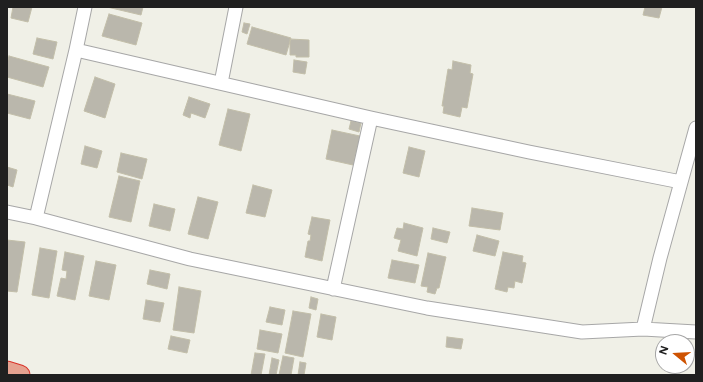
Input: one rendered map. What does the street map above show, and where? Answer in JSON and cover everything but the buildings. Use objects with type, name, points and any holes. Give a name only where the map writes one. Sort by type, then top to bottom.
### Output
[{"type":"highway","points":[[7,371],[20,375]]},
{"type":"street","points":[[36,218],[85,7]]},
{"type":"street","points":[[221,83],[236,7]]},
{"type":"street","points":[[76,50],[371,118],[529,152],[681,182]]},
{"type":"street","points":[[334,289],[371,118]]},
{"type":"street","points":[[643,329],[660,258],[696,128]]},
{"type":"street","points":[[7,212],[36,218],[190,259],[427,308],[582,332],[643,329],[696,332]]}]
